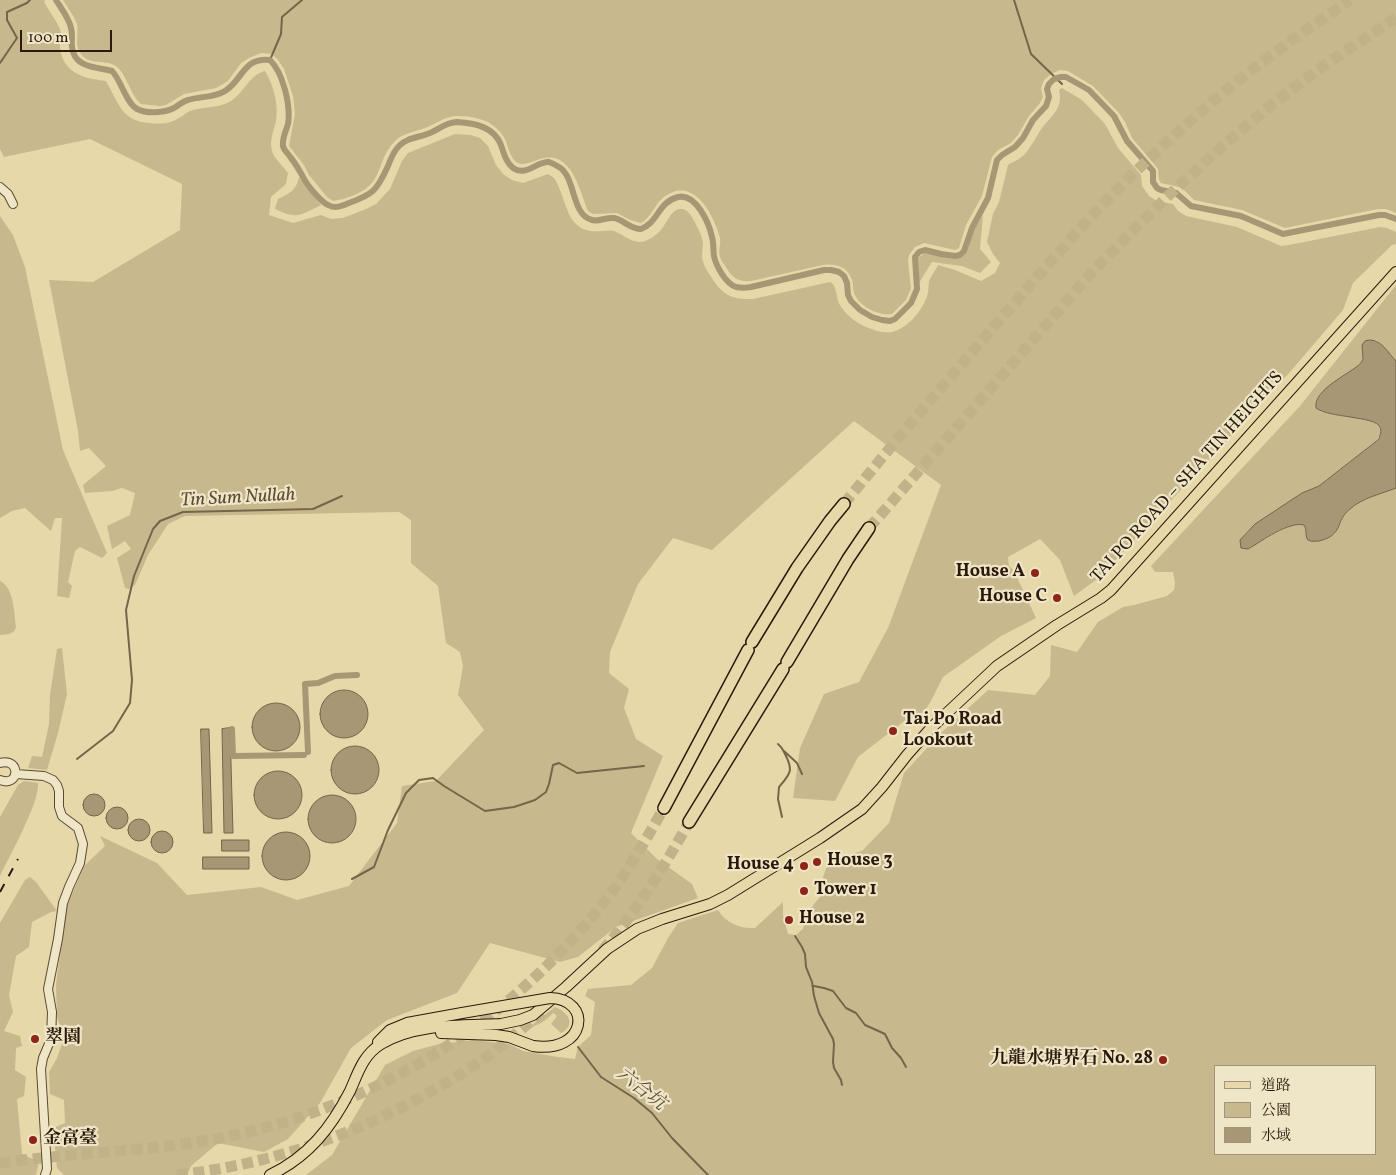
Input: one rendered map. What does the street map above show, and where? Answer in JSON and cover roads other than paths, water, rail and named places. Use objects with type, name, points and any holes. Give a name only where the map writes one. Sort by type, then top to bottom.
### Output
[{"type":"highway","points":[[664,808],[750,646],[797,568],[844,504]]},
{"type":"highway","points":[[689,822],[756,715],[857,544],[870,528]]},
{"type":"main road","name":"TAI PO ROAD – SHA TIN HEIGHTS","points":[[270,1175],[300,1157],[319,1137],[349,1091],[363,1061],[386,1041],[418,1030],[511,1023],[529,1017],[549,1002],[607,948],[625,936],[651,923],[703,906],[728,895],[820,838],[862,809],[906,755],[931,728],[997,666],[1111,590],[1396,272]]},
{"type":"main road","points":[[372,1052],[390,1030],[413,1022],[550,998],[561,999],[570,1004],[578,1018],[578,1028],[574,1036],[567,1042],[556,1046],[533,1046],[509,1037],[496,1035],[453,1034],[418,1030]]},
{"type":"street","points":[[0,187],[8,194],[14,204]]},
{"type":"street","points":[[0,763],[6,762],[13,765],[16,774],[12,780],[2,783]]},
{"type":"street","points":[[16,774],[44,776],[53,780],[59,791],[59,807],[62,816],[78,828],[83,844],[80,863],[63,903],[48,989],[52,1012],[51,1039],[43,1058],[41,1069],[47,1169],[45,1175]]},
{"type":"water","points":[[1365,341],[1378,342],[1396,361],[1396,488],[1355,505],[1342,518],[1336,531],[1327,538],[1319,541],[1309,541],[1304,525],[1298,525],[1276,532],[1248,549],[1241,548],[1240,540],[1255,524],[1302,493],[1319,486],[1379,439],[1381,430],[1376,423],[1331,414],[1316,408],[1320,394],[1326,388],[1361,363],[1363,359],[1362,345]]},
{"type":"water","points":[[339,690],[349,690],[358,694],[364,700],[368,714],[364,728],[358,734],[349,738],[339,738],[330,734],[324,728],[320,719],[320,709],[324,700],[330,694]]},
{"type":"water","points":[[271,703],[281,703],[290,707],[296,713],[300,727],[296,741],[290,747],[281,751],[271,751],[262,747],[256,741],[252,732],[252,722],[256,713],[262,707]]},
{"type":"water","points":[[230,728],[233,833],[224,833],[222,729]]},
{"type":"water","points":[[201,729],[209,729],[212,833],[204,833]]},
{"type":"water","points":[[350,746],[360,746],[369,750],[375,756],[379,770],[375,784],[369,790],[360,794],[350,794],[341,790],[335,784],[331,775],[331,765],[335,756],[341,750]]},
{"type":"water","points":[[273,771],[283,771],[292,775],[298,781],[302,795],[298,809],[292,815],[283,819],[273,819],[264,815],[258,809],[254,800],[254,790],[258,781],[264,775]]},
{"type":"water","points":[[94,794],[102,797],[105,805],[102,813],[94,816],[86,813],[83,805],[86,797]]},
{"type":"water","points":[[327,795],[337,795],[346,799],[352,805],[356,819],[352,833],[346,839],[337,843],[327,843],[318,839],[312,833],[308,824],[308,814],[312,805],[318,799]]},
{"type":"water","points":[[117,807],[125,810],[128,818],[125,826],[117,829],[109,826],[106,818],[109,810]]},
{"type":"water","points":[[139,819],[147,822],[150,830],[147,838],[139,841],[131,838],[128,830],[131,822]]},
{"type":"water","points":[[162,831],[170,834],[173,842],[170,850],[162,853],[154,850],[151,842],[154,834]]},
{"type":"water","points":[[281,832],[291,832],[300,836],[306,842],[310,856],[306,870],[300,876],[291,880],[281,880],[272,876],[266,870],[262,861],[262,851],[266,842],[272,836]]},
{"type":"water","points":[[222,840],[249,840],[249,851],[222,851]]},
{"type":"water","points":[[203,857],[249,857],[249,869],[203,869]]},
{"type":"waterway","points":[[0,63],[17,38],[7,20],[7,12],[30,0]]},
{"type":"waterway","points":[[56,0],[70,24],[72,47],[77,59],[81,63],[112,71],[130,102],[141,111],[165,111],[186,101],[221,93],[231,86],[244,70],[254,62],[270,60],[279,73],[287,99],[289,116],[283,140],[285,151],[321,200],[331,206],[344,205],[364,197],[374,190],[381,181],[394,153],[404,142],[430,133],[450,123],[470,123],[483,127],[494,134],[501,145],[504,155],[513,168],[522,171],[545,162],[559,167],[568,179],[580,211],[585,217],[592,220],[614,218],[634,228],[641,229],[651,222],[666,203],[678,197],[685,197],[696,204],[705,217],[712,237],[717,265],[725,279],[732,285],[744,288],[831,270],[839,272],[844,276],[848,295],[860,310],[882,320],[890,321],[895,319],[911,303],[917,289],[915,257],[919,252],[925,250],[955,256],[960,255],[964,251],[972,228],[988,198],[997,160],[1015,147],[1023,138],[1033,120],[1046,106],[1049,97],[1047,89],[1049,84],[1054,79],[1061,77],[1066,77],[1089,90],[1114,116],[1127,141],[1153,171],[1153,182],[1157,188],[1176,193],[1191,206],[1241,216],[1283,234],[1379,215],[1396,219]]},
{"type":"waterway","points":[[270,60],[281,34],[282,17],[302,0]]},
{"type":"waterway","points":[[1014,0],[1031,54],[1062,84]]},
{"type":"waterway","name":"Tin Sum Nullah","points":[[77,759],[113,731],[130,703],[132,680],[126,610],[134,576],[153,529],[160,521],[183,512],[313,509],[342,496]]},
{"type":"waterway","points":[[308,752],[305,684],[318,683],[335,676],[357,675]]},
{"type":"waterway","points":[[232,729],[233,756],[304,755]]},
{"type":"waterway","points":[[778,744],[784,751],[790,768],[790,772],[779,787],[778,799],[782,817]]},
{"type":"waterway","points":[[784,751],[797,763],[802,774]]},
{"type":"waterway","points":[[352,879],[374,867],[388,830],[406,793],[419,780],[433,778],[485,811],[514,807],[535,800],[546,792],[553,765],[559,763],[577,773],[644,766]]},
{"type":"waterway","points":[[795,936],[805,954],[806,967],[812,982],[819,1013],[833,1039],[834,1068],[842,1085]]},
{"type":"waterway","points":[[814,986],[833,991],[846,1008],[856,1013],[865,1025],[885,1034],[892,1048],[906,1067]]},
{"type":"waterway","name":"六合坑","points":[[578,1047],[601,1077],[634,1098],[652,1113],[672,1138],[708,1175]]},
{"type":"tunnel","points":[[844,504],[920,412],[1037,277],[1124,183],[1207,106],[1288,43],[1350,0]]},
{"type":"tunnel","points":[[869,528],[1093,271],[1170,194],[1271,105],[1329,62],[1396,18]]},
{"type":"tunnel","points":[[0,1163],[144,1149],[230,1136],[285,1122],[337,1103],[388,1080],[436,1053],[482,1022],[525,987],[565,948],[619,882],[664,808]]},
{"type":"tunnel","points":[[602,951],[649,889],[689,822]]},
{"type":"tunnel","points":[[177,1175],[220,1169],[262,1160],[342,1134],[381,1117],[456,1077],[492,1053],[542,1012]]},
{"type":"railway","points":[[0,892],[18,859]]},
{"type":"place","name":"House A","points":[[1035,573]]},
{"type":"place","name":"House C","points":[[1057,598]]},
{"type":"place","name":"Tai Po Road Lookout","points":[[893,731]]},
{"type":"place","name":"House 3","points":[[817,862]]},
{"type":"place","name":"House 4","points":[[804,866]]},
{"type":"place","name":"Tower 1","points":[[804,891]]},
{"type":"place","name":"House 2","points":[[789,920]]},
{"type":"place","name":"翠園","points":[[35,1039]]},
{"type":"place","name":"九龍水塘界石 No. 28","points":[[1163,1060]]},
{"type":"place","name":"金富臺","points":[[33,1140]]}]
